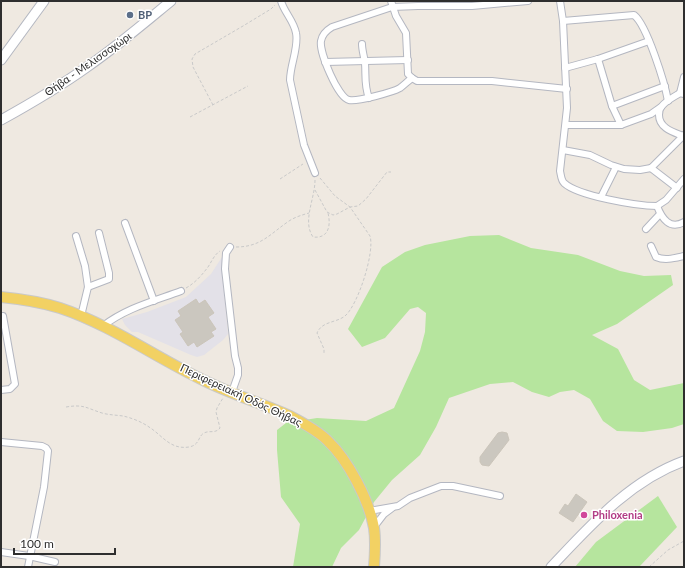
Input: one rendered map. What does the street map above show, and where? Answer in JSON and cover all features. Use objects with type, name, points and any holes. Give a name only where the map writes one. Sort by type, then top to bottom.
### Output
[{"type":"main road","name":"Περιφερειακή Οδός Θήβας","points":[[1,297],[43,303],[81,316],[103,326],[203,380],[272,408],[317,432],[327,440],[344,459],[358,484],[374,527],[374,567]]},
{"type":"street","points":[[1,60],[44,1]]},
{"type":"street","name":"Θήβα - Μελισσοχώρι","points":[[1,120],[38,99],[88,67],[170,1]]},
{"type":"street","points":[[412,78],[399,89],[369,98],[350,100],[342,97],[325,62],[321,48],[321,41],[327,30],[332,27],[392,4],[418,6],[472,6],[528,1]]},
{"type":"street","points":[[560,1],[563,21],[567,89],[566,125],[560,171],[563,182],[570,187],[601,197],[644,206],[657,206],[666,200],[684,179]]},
{"type":"street","points":[[279,2],[296,33],[290,80],[304,145],[315,173]]},
{"type":"street","points":[[392,4],[396,16],[406,33],[408,74],[412,78],[429,81],[492,81],[567,89]]},
{"type":"street","points":[[563,21],[634,15],[640,21],[649,41],[665,86],[668,101]]},
{"type":"street","points":[[565,68],[598,59],[649,41]]},
{"type":"street","points":[[362,44],[365,61],[366,90],[369,98]]},
{"type":"street","points":[[598,59],[612,106],[621,125]]},
{"type":"street","points":[[325,62],[408,60]]},
{"type":"street","points":[[566,125],[621,125],[652,114],[668,101],[682,94],[684,77]]},
{"type":"street","points":[[612,106],[665,86]]},
{"type":"street","points":[[563,150],[590,155],[624,170],[651,168],[684,136],[670,131],[661,124],[659,117],[661,107]]},
{"type":"street","points":[[601,197],[616,167]]},
{"type":"street","points":[[651,168],[677,188]]},
{"type":"street","points":[[657,206],[660,214],[672,224],[678,225],[684,222]]},
{"type":"street","points":[[646,229],[660,214]]},
{"type":"street","points":[[125,223],[154,301]]},
{"type":"street","points":[[88,287],[109,279],[109,273],[99,234]]},
{"type":"street","points":[[76,236],[85,266],[88,287],[81,316]]},
{"type":"street","points":[[651,246],[656,257],[660,259],[668,260],[684,256]]},
{"type":"street","points":[[230,247],[226,253],[225,269],[238,375],[230,391]]},
{"type":"street","points":[[103,326],[114,317],[125,311],[181,291]]},
{"type":"street","points":[[1,390],[10,389],[15,384],[3,316]]},
{"type":"street","points":[[1,442],[42,446],[48,451],[44,487],[28,567]]},
{"type":"street","points":[[551,567],[584,532],[614,504],[647,480],[671,466],[684,462]]},
{"type":"street","points":[[368,510],[392,508],[410,498],[441,486],[453,486],[500,496]]},
{"type":"street","points":[[374,527],[384,514],[392,508]]},
{"type":"street","points":[[1,552],[55,562]]},
{"type":"path","points":[[213,105],[193,67],[192,59],[195,54],[244,26],[279,2]]},
{"type":"path","points":[[190,118],[248,86]]},
{"type":"path","points":[[280,178],[310,159]]},
{"type":"path","points":[[327,212],[333,215],[358,206],[366,199],[387,172],[391,172]]},
{"type":"path","points":[[315,173],[315,190],[309,213],[309,227],[313,237],[318,238],[326,234],[330,223],[327,212],[315,190]]},
{"type":"path","points":[[315,173],[336,196],[350,208],[372,240],[370,257],[356,299],[350,311],[343,317],[326,324],[318,330],[317,333],[324,349],[324,354]]},
{"type":"path","points":[[181,291],[192,285],[208,267],[217,252],[222,248],[242,247],[259,243],[289,221],[309,213]]},
{"type":"path","points":[[66,407],[76,405],[87,407],[101,413],[129,418],[150,427],[159,436],[176,446],[190,447],[196,444],[201,435],[204,433],[218,431],[220,428],[216,412],[217,408],[230,391]]},
{"type":"path","points":[[650,567],[668,550],[684,541]]},
{"type":"shaded area","points":[[222,257],[228,334],[223,340],[204,355],[197,357],[191,355],[138,332],[132,332],[125,325],[122,319],[147,312],[186,297],[211,274]]},
{"type":"green space","points":[[499,235],[531,248],[578,255],[620,271],[644,276],[671,275],[673,285],[617,324],[592,335],[618,349],[634,380],[650,390],[684,383],[684,424],[672,428],[643,432],[617,431],[603,421],[590,399],[574,390],[560,392],[549,397],[532,392],[513,382],[490,384],[449,398],[436,427],[420,455],[392,480],[374,502],[359,530],[341,548],[332,567],[293,567],[300,524],[281,497],[277,430],[286,423],[317,418],[366,421],[394,408],[420,351],[425,332],[426,313],[418,307],[410,309],[385,338],[362,347],[348,329],[382,267],[405,252],[425,245],[470,236]]},
{"type":"green space","points":[[658,496],[677,527],[639,567],[575,567],[596,542]]},
{"type":"building","points":[[196,299],[199,304],[205,300],[214,313],[208,317],[216,329],[211,332],[214,336],[197,347],[194,342],[188,346],[180,334],[183,332],[175,320],[181,316],[178,311]]},
{"type":"building","points":[[498,433],[507,433],[509,440],[489,466],[482,465],[480,462],[480,457]]},
{"type":"building","points":[[576,494],[587,502],[573,522],[559,513],[565,504],[568,506]]},
{"type":"place","name":"BP","points":[[130,15]]},
{"type":"place","name":"Philoxenia","points":[[584,515]]}]
